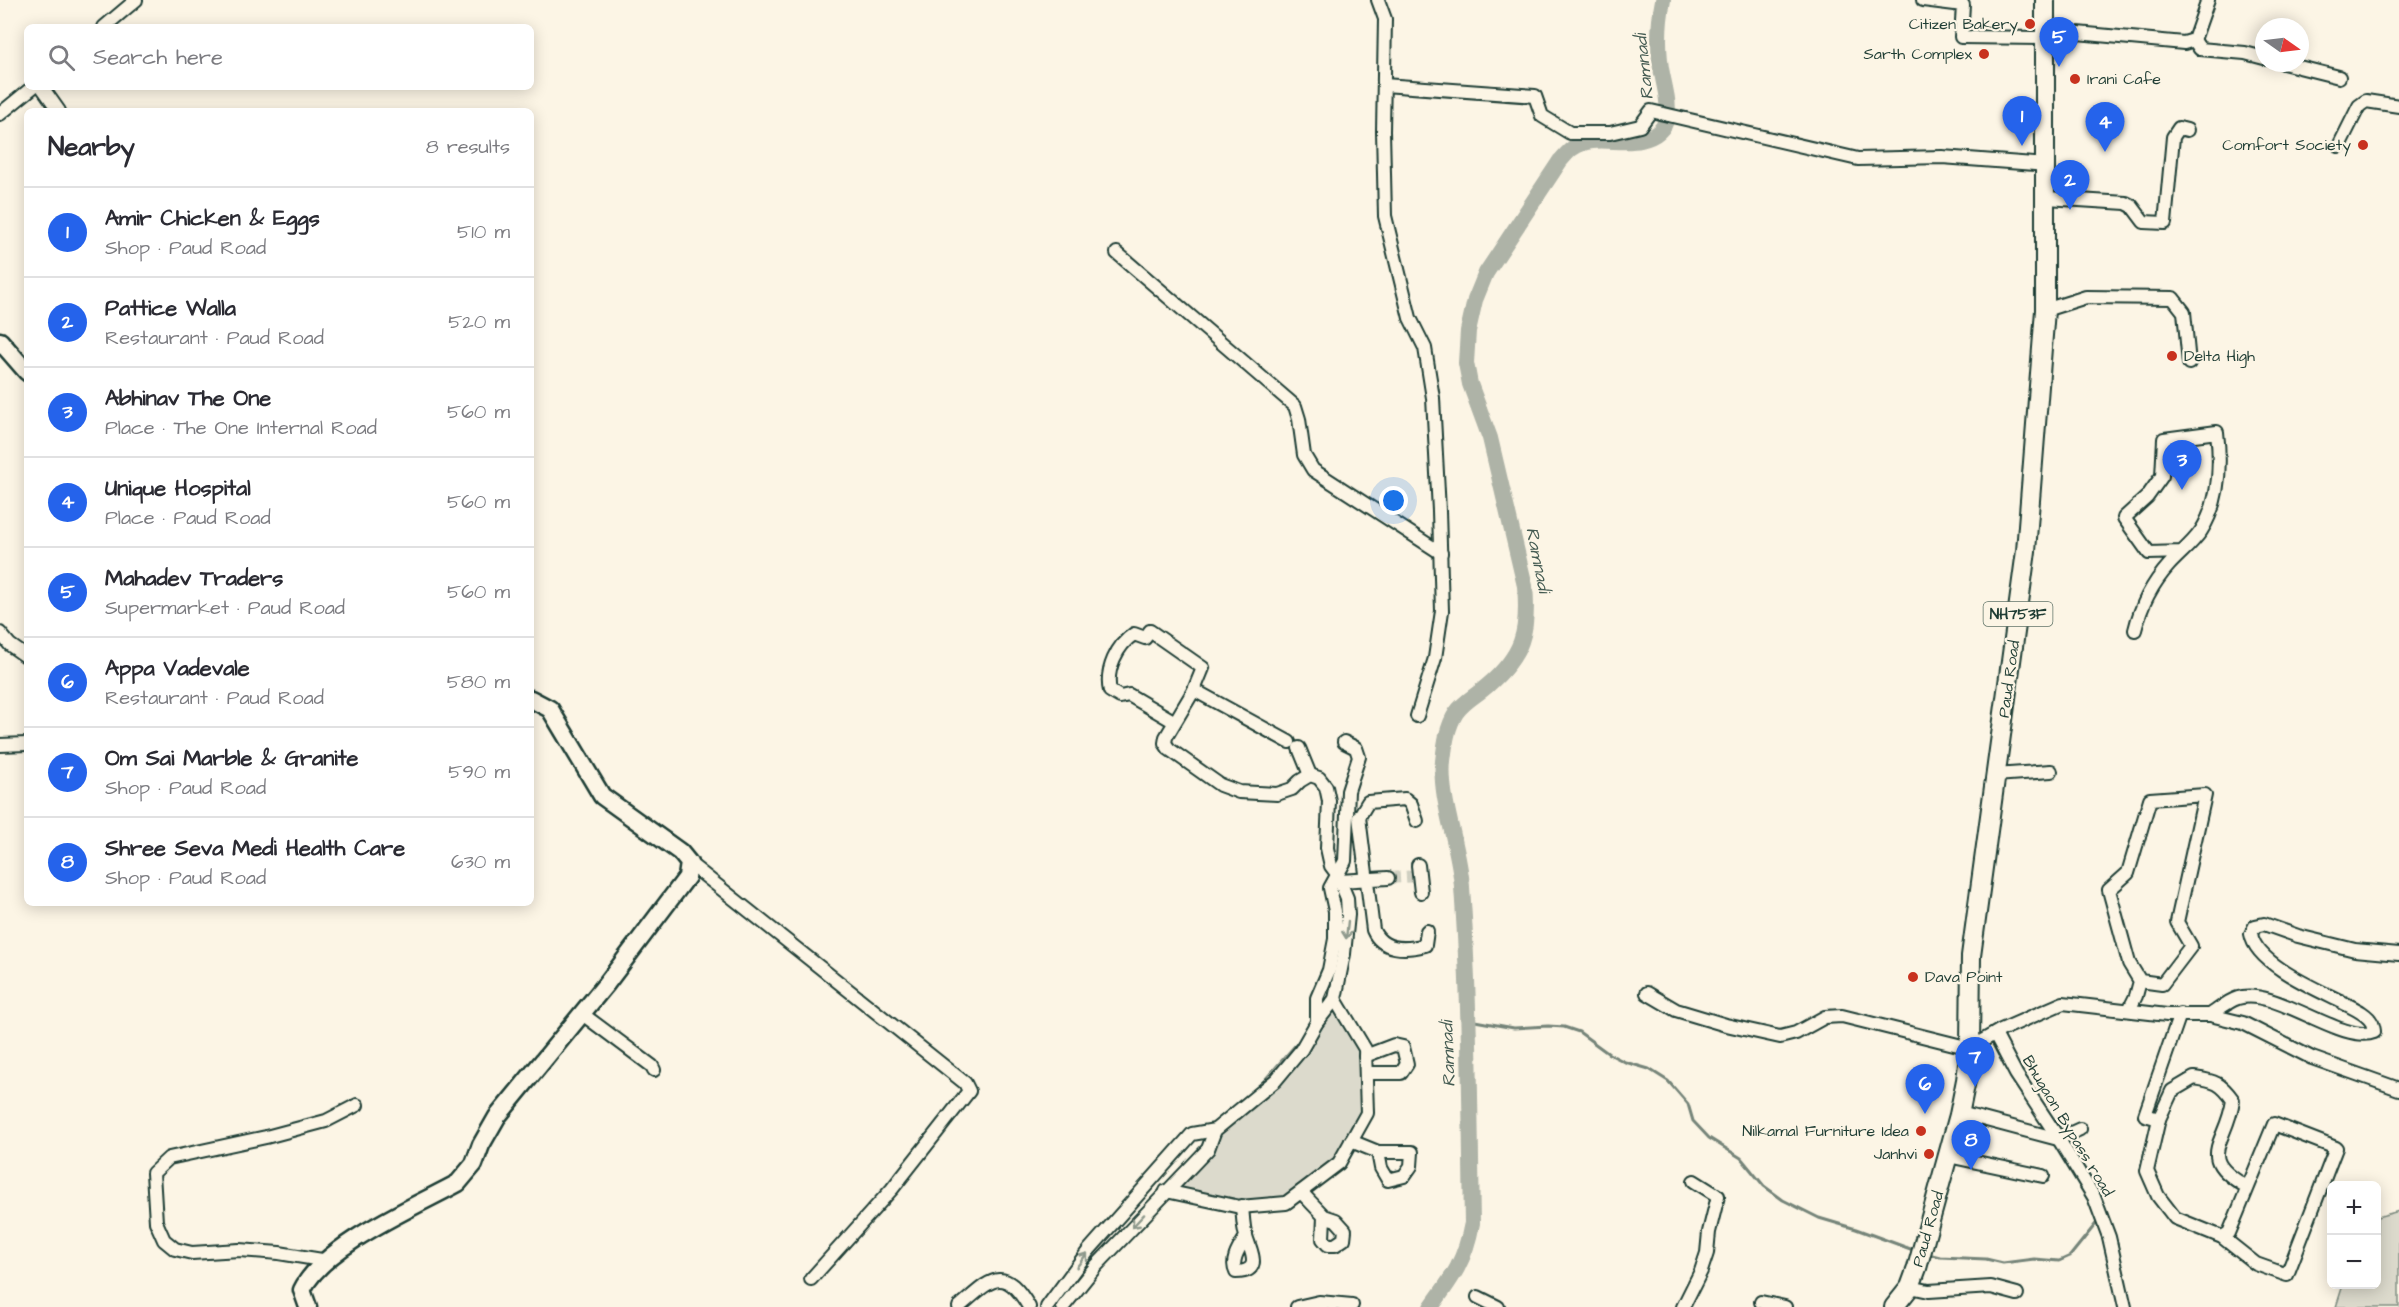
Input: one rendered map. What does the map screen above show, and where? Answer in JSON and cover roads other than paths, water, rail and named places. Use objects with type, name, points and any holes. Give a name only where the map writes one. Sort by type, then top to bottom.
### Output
[{"type":"main road","name":"Paud Road","points":[[1894,1307],[1910,1287],[1917,1268],[1960,1113],[1970,1048],[1971,956],[2026,551],[2045,310],[2047,165],[2045,0]]},
{"type":"street","points":[[108,24],[136,0]]},
{"type":"street","points":[[1378,0],[1385,19],[1385,216],[1410,318],[1425,348],[1433,398],[1442,611],[1438,639],[1417,716]]},
{"type":"street","points":[[1923,0],[1963,2],[1961,37],[2045,34],[2184,43],[2194,40]]},
{"type":"street","points":[[2194,40],[2208,0]]},
{"type":"street","points":[[2194,40],[2200,49],[2255,56]]},
{"type":"street","points":[[2309,70],[2339,77]]},
{"type":"street","points":[[1384,85],[1535,96],[1542,116],[1570,133],[1610,133],[1640,126],[1652,111],[1858,159],[1942,157],[2047,165]]},
{"type":"street","points":[[0,114],[29,90]]},
{"type":"street","points":[[44,90],[57,108]]},
{"type":"street","points":[[2339,146],[2359,106],[2366,101],[2399,106]]},
{"type":"street","points":[[2047,198],[2126,203],[2132,206],[2144,222],[2166,223],[2173,137],[2179,128],[2187,130]]},
{"type":"street","points":[[1117,253],[1295,406],[1304,455],[1313,470],[1441,553]]},
{"type":"street","points":[[2045,310],[2086,297],[2173,298],[2184,312],[2189,363]]},
{"type":"street","points":[[0,341],[24,369]]},
{"type":"street","points":[[2135,630],[2141,605],[2169,565],[2182,552],[2200,532],[2211,508],[2218,479],[2217,432],[2164,439],[2162,476],[2146,497],[2124,518],[2149,553],[2182,552]]},
{"type":"street","points":[[1174,722],[1129,695],[1120,697],[1110,691],[1107,681],[1111,666],[1125,640],[1134,634],[1145,638],[1150,631],[1198,662],[1203,668],[1194,690],[1166,737],[1165,743],[1169,749],[1220,785],[1239,792],[1277,794],[1292,789],[1310,775]]},
{"type":"street","points":[[0,633],[10,645],[24,655]]},
{"type":"street","points":[[1047,1307],[1089,1250],[1192,1134],[1215,1130],[1276,1080],[1301,1050],[1317,1022],[1335,999],[1344,954],[1348,915],[1347,898],[1331,866],[1327,848],[1329,801],[1326,787],[1319,778],[1310,775],[1294,745],[1194,690]]},
{"type":"street","points":[[534,701],[550,709],[602,796],[680,852],[689,863],[965,1083],[969,1091],[892,1189],[811,1279]]},
{"type":"street","points":[[1317,1022],[1317,998],[1329,970],[1335,939],[1335,911],[1330,888],[1345,861],[1348,791],[1359,757],[1356,748],[1344,742]]},
{"type":"street","points":[[0,745],[24,744]]},
{"type":"street","points":[[1995,775],[2051,771]]},
{"type":"street","points":[[2129,1010],[2140,981],[2129,963],[2109,890],[2128,873],[2150,799],[2205,795],[2177,922],[2191,946],[2162,984],[2140,981]]},
{"type":"street","points":[[1418,820],[1411,804],[1405,800],[1368,802],[1359,817],[1373,930],[1376,938],[1396,948],[1416,948],[1425,945],[1427,931]]},
{"type":"street","points":[[308,1307],[302,1290],[306,1281],[350,1243],[387,1220],[458,1183],[474,1164],[480,1145],[497,1117],[687,877],[689,863]]},
{"type":"street","points":[[1418,865],[1421,892]]},
{"type":"street","points":[[1338,877],[1388,878]]},
{"type":"street","points":[[2210,1015],[2237,998],[2259,995],[2302,1014],[2350,1031],[2366,1035],[2374,1032],[2372,1022],[2360,1011],[2299,980],[2260,953],[2252,943],[2250,934],[2255,926],[2264,924],[2298,936],[2355,950],[2399,954]]},
{"type":"street","points":[[1647,993],[1676,1010],[1726,1025],[1780,1037],[1796,1033],[1825,1017],[1842,1017],[1970,1048],[2063,1003],[2167,1015],[2210,1015],[2243,1023],[2312,1058],[2399,1089]]},
{"type":"street","points":[[1166,1191],[1242,1206],[1286,1203],[1339,1163],[1367,1113],[1365,1049],[1335,999]]},
{"type":"street","points":[[581,1012],[652,1066],[654,1070]]},
{"type":"street","points":[[2184,1014],[2152,1117],[2146,1171],[2158,1196],[2175,1218],[2222,1237],[2256,1264],[2287,1275],[2336,1148],[2274,1124],[2229,1233],[2222,1237]]},
{"type":"street","name":"Bhugaon Bypass road","points":[[1995,1034],[2016,1074],[2094,1197],[2109,1237],[2125,1307]]},
{"type":"street","points":[[1365,1056],[1394,1045],[1403,1047],[1407,1064],[1401,1073],[1366,1073]]},
{"type":"street","points":[[2152,1117],[2172,1091],[2194,1078],[2212,1081],[2224,1088],[2233,1100],[2231,1113],[2216,1149],[2218,1163],[2229,1177],[2247,1187]]},
{"type":"street","points":[[328,1262],[279,1253],[239,1250],[192,1252],[175,1249],[164,1240],[156,1222],[153,1173],[170,1158],[326,1121],[357,1106]]},
{"type":"street","points":[[1960,1113],[2058,1139],[2080,1129]]},
{"type":"street","points":[[1064,1307],[1096,1266],[1209,1149],[1215,1130]]},
{"type":"street","points":[[1352,1141],[1378,1152]]},
{"type":"street","points":[[1948,1156],[2043,1176]]},
{"type":"street","points":[[1683,1307],[1701,1271],[1707,1253],[1709,1232],[1718,1196],[1694,1181]]},
{"type":"street","points":[[1301,1192],[1324,1216]]},
{"type":"street","points":[[1242,1206],[1246,1237]]},
{"type":"street","points":[[959,1307],[991,1281],[1000,1279],[1014,1285],[1029,1307]]},
{"type":"street","points":[[1910,1287],[1929,1291],[1991,1287],[2017,1294]]},
{"type":"street","points":[[1478,1298],[1498,1307]]},
{"type":"street","points":[[1297,1307],[1319,1302],[1352,1305]]},
{"type":"street","points":[[1761,1302],[1785,1307]]},
{"type":"waterway","name":"Ramnadi","points":[[1431,1307],[1446,1287],[1462,1258],[1472,1223],[1465,929],[1458,856],[1444,791],[1443,761],[1448,730],[1453,718],[1463,705],[1509,664],[1521,642],[1526,617],[1525,586],[1490,438],[1470,384],[1466,363],[1468,331],[1475,300],[1486,273],[1568,152],[1580,144],[1589,142],[1641,140],[1655,135],[1663,127],[1668,107],[1659,52],[1663,0]]},
{"type":"waterway","points":[[1469,1020],[1514,1028],[1564,1027],[1579,1032],[1609,1054],[1625,1062],[1649,1069],[1668,1081],[1688,1104],[1693,1121],[1709,1138],[1741,1158],[1764,1186],[1783,1200],[1819,1218],[1916,1251]]},
{"type":"waterway","points":[[1928,1254],[1940,1257],[1986,1259],[2003,1263],[2034,1259],[2059,1261],[2070,1256],[2099,1220]]},
{"type":"tunnel","points":[[1388,878],[1419,876]]},
{"type":"place","name":"Citizen Bakery","points":[[2030,24]]},
{"type":"place","name":"Sarth Complex","points":[[1984,54]]},
{"type":"place","name":"Mahadev Traders","points":[[2059,67]]},
{"type":"place","name":"Irani Cafe","points":[[2075,79]]},
{"type":"place","name":"Comfort Society","points":[[2363,145]]},
{"type":"place","name":"Amir Chicken & Eggs","points":[[2022,146]]},
{"type":"place","name":"Unique Hospital","points":[[2105,152]]},
{"type":"place","name":"Pattice Walla","points":[[2070,210]]},
{"type":"place","name":"Delta High","points":[[2172,356]]},
{"type":"place","name":"Abhinav The One","points":[[2182,490]]},
{"type":"place","name":"Dava Point","points":[[1913,977]]},
{"type":"place","name":"Om Sai Marble & Granite","points":[[1975,1087]]},
{"type":"place","name":"Appa Vadevale","points":[[1925,1114]]},
{"type":"place","name":"Nilkamal Furniture Idea","points":[[1921,1131]]},
{"type":"place","name":"Janhvi","points":[[1929,1154]]},
{"type":"place","name":"Shree Seva Medi Health Care","points":[[1971,1170]]}]
